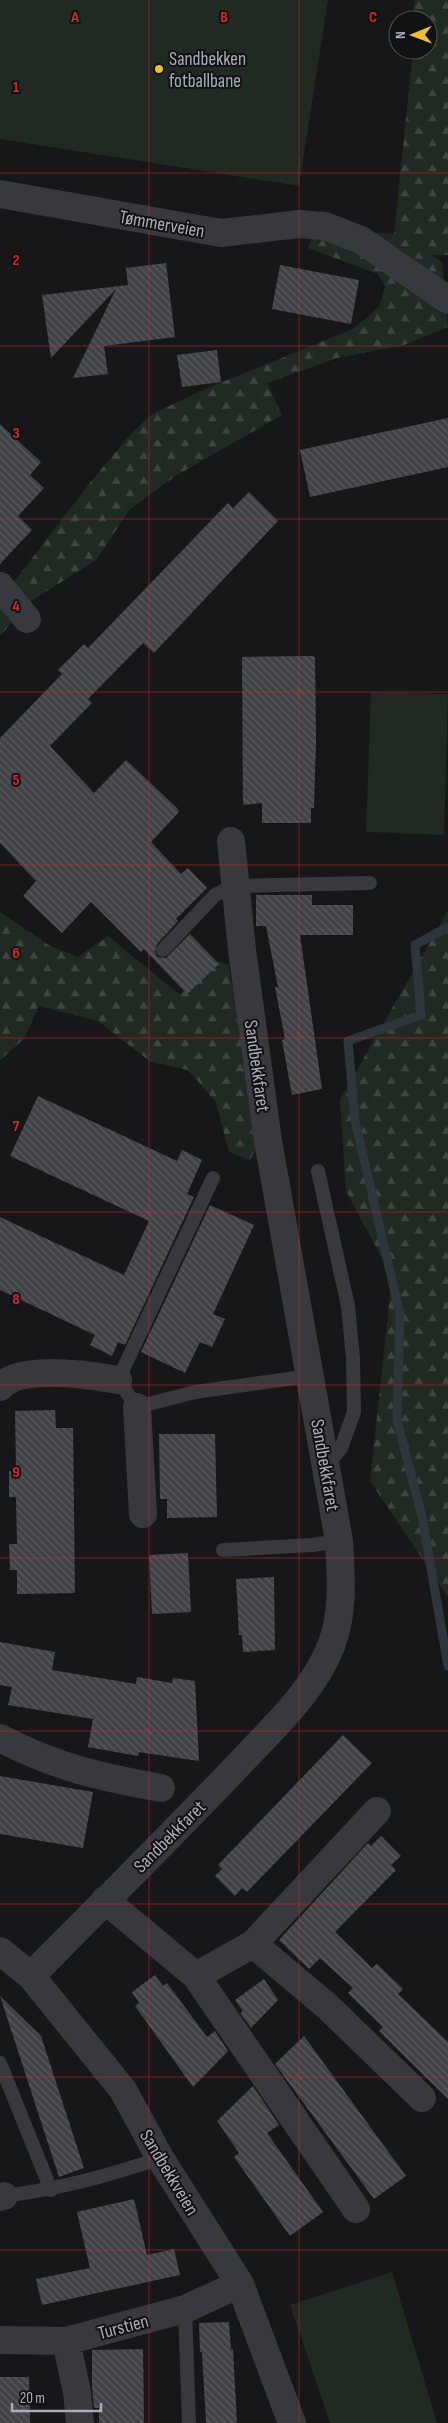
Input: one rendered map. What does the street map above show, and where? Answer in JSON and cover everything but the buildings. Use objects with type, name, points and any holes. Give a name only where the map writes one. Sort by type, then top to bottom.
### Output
[{"type":"street","name":"Tømmerveien","points":[[0,194],[221,233],[300,224],[325,226],[361,240],[448,300]]},
{"type":"street","points":[[0,586],[27,619]]},
{"type":"street","name":"Sandbekkfaret","points":[[31,1976],[225,1779],[282,1718],[314,1679],[331,1646],[340,1613],[339,1541],[270,1151],[234,886],[230,841]]},
{"type":"street","points":[[0,1387],[6,1379],[51,1372],[118,1380]]},
{"type":"street","points":[[137,1407],[143,1514]]},
{"type":"street","points":[[0,1738],[49,1761],[67,1767],[103,1778],[161,1788]]},
{"type":"street","points":[[196,1976],[253,1944],[377,1811]]},
{"type":"street","points":[[105,1900],[196,1976],[356,2210]]},
{"type":"street","points":[[253,1944],[328,2007],[422,2098]]},
{"type":"street","name":"Sandbekkveien","points":[[0,1952],[31,1976],[123,2090],[160,2158],[240,2284],[292,2423]]},
{"type":"street","name":"Turstien","points":[[0,2340],[66,2341],[185,2309],[240,2284]]},
{"type":"street","points":[[66,2341],[77,2392],[80,2423]]},
{"type":"lane","points":[[163,950],[215,895],[234,886],[370,883]]},
{"type":"lane","points":[[318,1171],[348,1306],[353,1359],[354,1412],[341,1448],[327,1466]]},
{"type":"lane","points":[[213,1178],[118,1380],[137,1407],[195,1392],[310,1376]]},
{"type":"lane","points":[[223,1550],[312,1545],[339,1541]]},
{"type":"lane","points":[[0,2062],[51,2190]]},
{"type":"lane","points":[[2,2197],[51,2190],[123,2171],[160,2158]]},
{"type":"lane","points":[[185,2309],[189,2423]]},
{"type":"green space","name":"Sandbekken fotballbane","points":[[0,0],[328,0],[299,186],[0,139]]},
{"type":"green space","points":[[414,0],[448,0],[448,255],[431,255],[442,262],[448,327],[404,345],[337,358],[267,383],[282,415],[177,475],[130,509],[96,560],[31,601],[0,636],[0,600],[93,479],[131,434],[152,414],[210,387],[353,329],[379,307],[385,287],[378,274],[308,248],[316,229],[394,234],[412,60],[438,60],[438,10],[414,10]]},
{"type":"green space","points":[[371,692],[448,694],[444,835],[366,832]]},
{"type":"green space","points":[[448,910],[448,1597],[370,1481],[392,1277],[346,1191],[340,1100]]},
{"type":"green space","points":[[0,912],[50,946],[78,957],[108,936],[180,995],[214,961],[228,964],[242,1033],[257,1147],[250,1160],[229,1152],[216,1102],[188,1070],[151,1062],[98,1021],[39,1006],[24,1039],[0,1060]]},
{"type":"green space","points":[[392,2272],[437,2423],[330,2423],[290,2305]]},
{"type":"waterway","points":[[448,927],[415,945],[421,1015],[348,1041],[355,1121],[400,1314],[397,1420],[422,1517],[448,1666]]},
{"type":"place","name":"Sandbekken fotballbane","points":[[159,69]]}]
